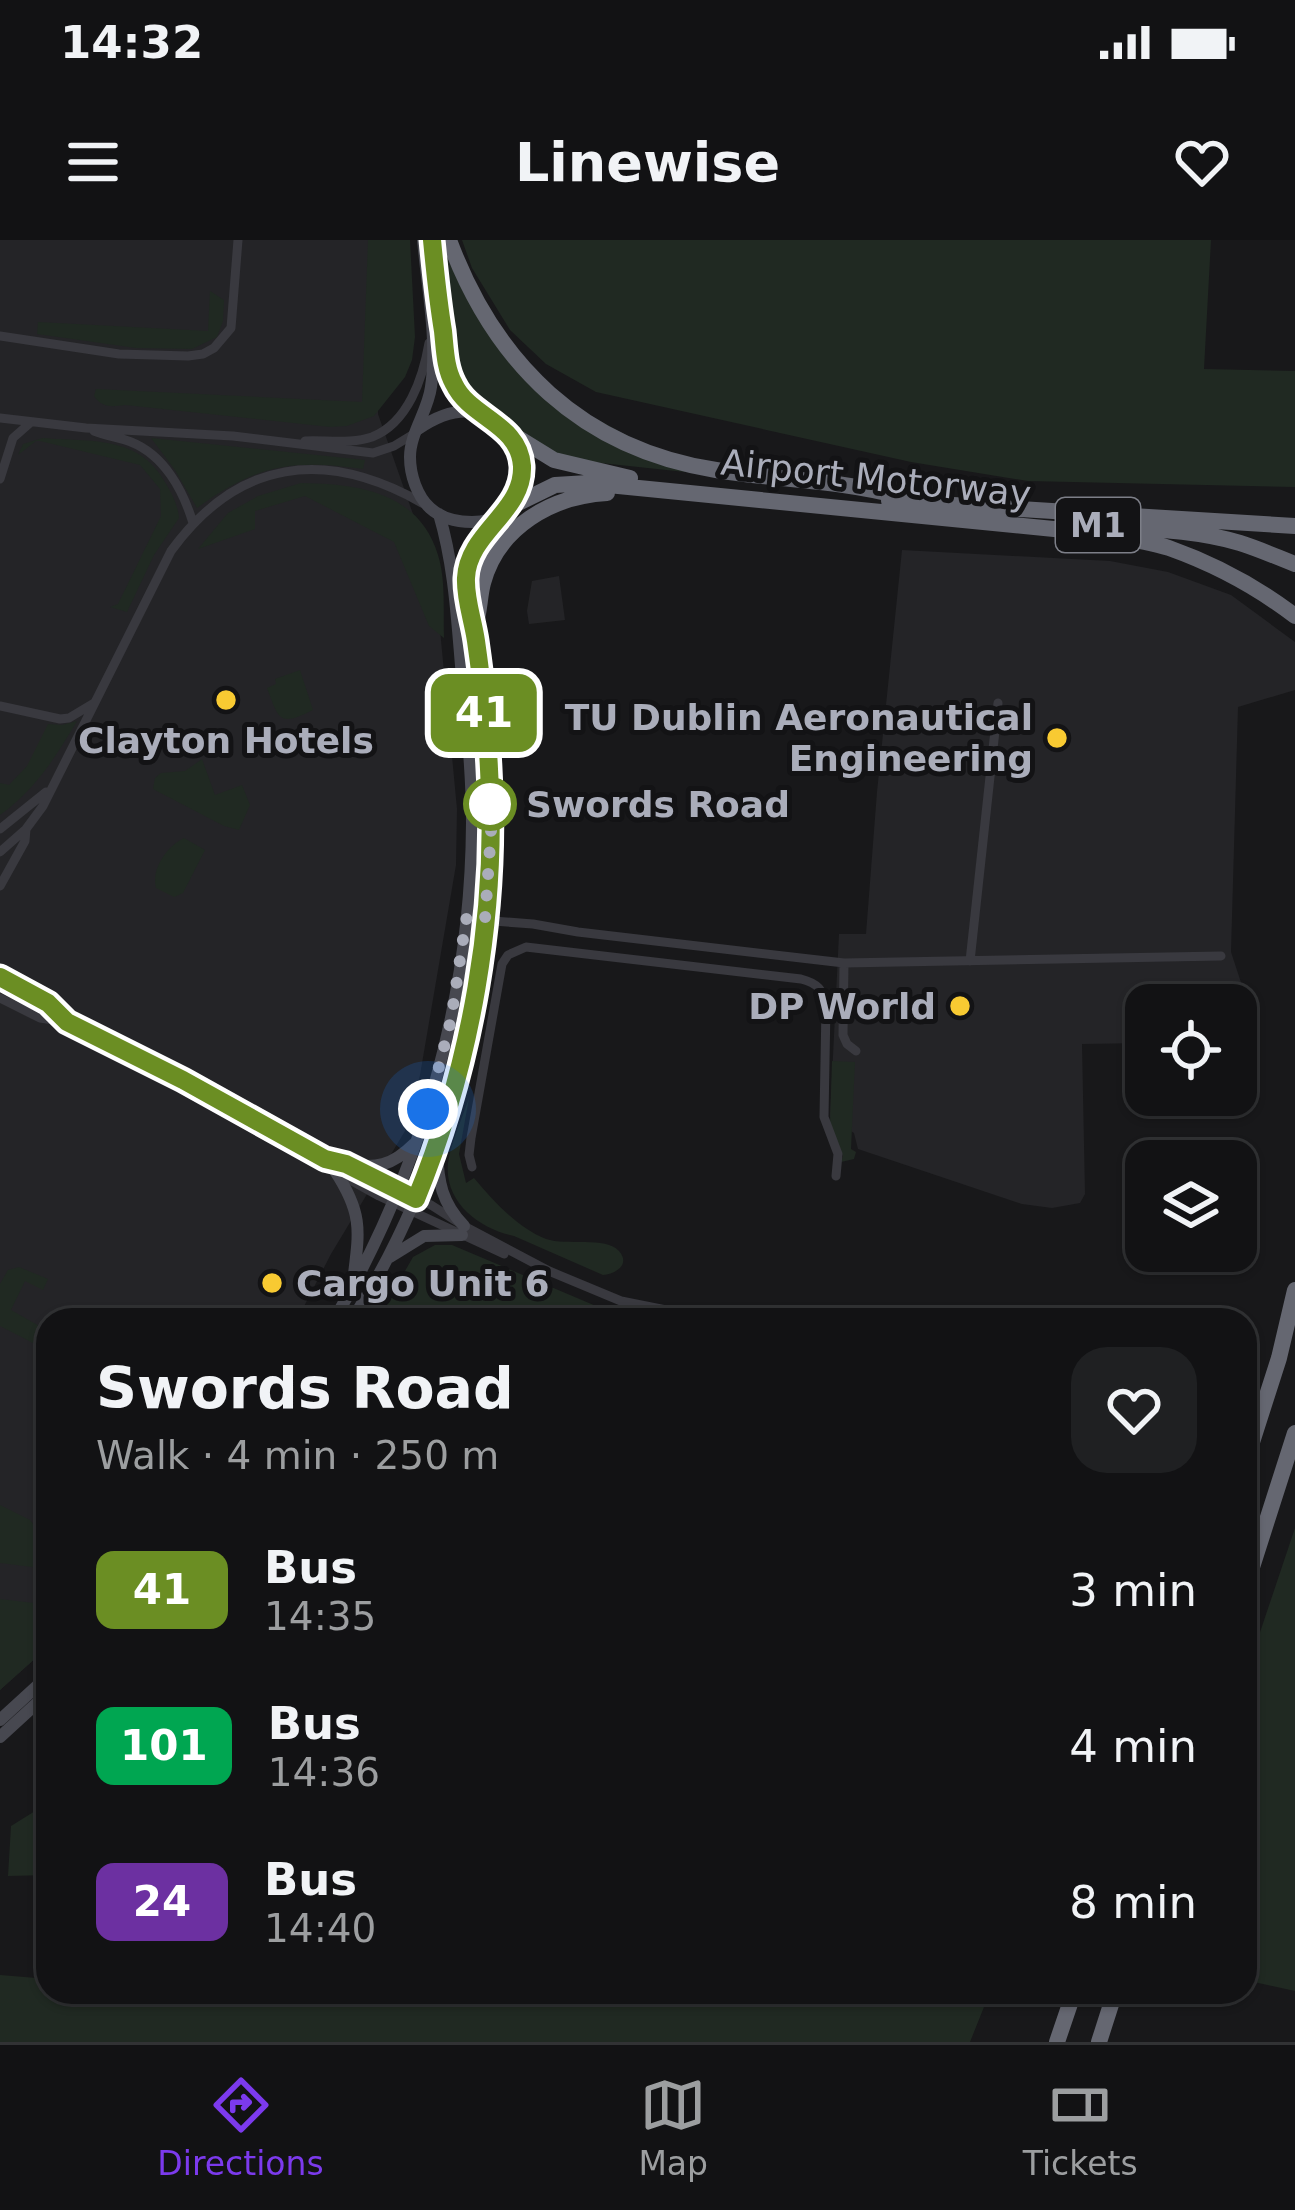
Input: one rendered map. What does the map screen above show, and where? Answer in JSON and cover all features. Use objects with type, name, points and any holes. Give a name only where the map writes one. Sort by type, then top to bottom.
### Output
[{"type":"highway","name":"M1","points":[[449,240],[478,308],[525,371],[605,433],[712,470],[868,488],[921,502]]},
{"type":"highway","name":"Airport Motorway","points":[[507,431],[554,460],[634,479],[864,500],[1295,526]]},
{"type":"highway","name":"Airport Motorway","points":[[504,511],[534,494],[570,483],[1084,532],[1164,547],[1232,575],[1295,616]]},
{"type":"highway","name":"M1","points":[[474,629],[489,567],[509,536],[537,512],[586,494],[668,491]]},
{"type":"highway","name":"M1","points":[[896,512],[1176,530],[1241,543],[1295,564]]},
{"type":"highway","points":[[1279,1358],[1295,1290]]},
{"type":"highway","points":[[1257,1427],[1295,1310]]},
{"type":"highway","points":[[1257,1551],[1295,1433]]},
{"type":"highway","points":[[1058,2042],[1070,2004]]},
{"type":"highway","points":[[1099,2042],[1111,2004]]},
{"type":"main road","points":[[359,1308],[413,1205],[436,1144],[469,1023],[485,920],[491,831],[489,770],[466,570],[477,545],[516,494],[522,466],[507,431],[460,395],[452,382],[437,332],[423,240]]},
{"type":"main road","points":[[341,1308],[396,1197],[419,1138],[446,1046],[466,919],[472,838],[470,762],[454,582],[449,549],[433,510],[417,490],[410,459],[431,388],[437,332],[435,240]]},
{"type":"main road","points":[[417,430],[456,411],[488,417]]},
{"type":"main road","points":[[433,510],[472,522],[504,511]]},
{"type":"main road","points":[[352,1289],[357,1214],[340,1168],[391,1163],[419,1138]]},
{"type":"main road","points":[[389,1258],[424,1236],[463,1231],[442,1194],[436,1144]]},
{"type":"main road","points":[[0,1720],[36,1687]]},
{"type":"main road","points":[[0,1737],[36,1704]]},
{"type":"street","points":[[0,336],[119,354],[203,354],[231,328],[238,240]]},
{"type":"street","points":[[286,442],[358,440],[391,425],[414,393],[437,332]]},
{"type":"street","points":[[0,418],[86,428],[202,433],[373,454],[417,430]]},
{"type":"street","points":[[0,479],[13,438],[31,422]]},
{"type":"street","points":[[86,428],[136,443],[154,456],[172,478],[193,523]]},
{"type":"street","points":[[2,850],[43,806],[171,551],[193,523],[236,488],[256,478],[318,470],[368,478],[433,510]]},
{"type":"street","points":[[0,706],[60,719],[94,703]]},
{"type":"street","points":[[970,961],[998,703]]},
{"type":"street","points":[[0,829],[50,788]]},
{"type":"street","points":[[0,886],[25,841],[26,829]]},
{"type":"street","points":[[466,919],[844,962],[1221,956]]},
{"type":"street","points":[[472,1167],[471,1138],[502,964],[508,955],[526,947],[801,979],[818,986],[826,1006],[824,1117],[838,1154],[836,1176]]},
{"type":"street","points":[[844,962],[844,1035],[856,1051]]},
{"type":"street","points":[[0,977],[48,1003],[67,1022]]},
{"type":"street","points":[[0,998],[40,1018],[67,1022],[396,1197],[442,1211],[463,1231],[633,1308]]},
{"type":"street","points":[[621,1301],[656,1308]]},
{"type":"shaded area","points":[[0,240],[379,240],[378,414],[435,577],[457,809],[456,865],[420,1075],[405,1131],[303,1308],[36,1308],[36,1658],[0,1690]]},
{"type":"shaded area","points":[[368,240],[410,240],[415,337],[405,377],[374,416],[330,427],[108,406],[94,396],[96,389],[362,402]]},
{"type":"shaded area","points":[[462,240],[1211,240],[1204,369],[1295,371],[1295,487],[1028,481],[911,462],[596,392],[546,364],[510,330],[472,268]]},
{"type":"shaded area","points":[[443,250],[461,286],[536,386],[685,467],[685,472],[573,460],[536,445],[497,413],[472,400],[461,387],[450,357]]},
{"type":"shaded area","points":[[210,291],[224,300],[223,321],[217,337],[192,349],[136,348],[37,334],[38,322],[208,331]]},
{"type":"shaded area","points":[[43,438],[127,448],[154,467],[172,495],[179,518],[154,555],[127,612],[110,607],[118,604],[161,516],[160,489],[140,465],[40,441],[18,455],[23,444]]},
{"type":"shaded area","points":[[151,438],[365,460],[363,469],[315,465],[257,474],[197,508]]},
{"type":"shaded area","points":[[301,483],[365,490],[402,505],[417,517],[441,565],[444,638],[429,626],[394,542],[305,496],[255,511],[255,529],[198,549],[228,513],[258,496]]},
{"type":"shaded area","points":[[902,550],[1110,561],[1168,572],[1231,595],[1295,642],[1295,690],[1238,707],[1231,952],[1242,984],[1125,984],[1125,1043],[1082,1044],[1085,1194],[1080,1203],[1052,1208],[1022,1204],[858,1149],[854,1133],[830,1117],[839,934],[866,934]]},
{"type":"shaded area","points":[[559,576],[565,620],[529,624],[532,581]]},
{"type":"shaded area","points":[[300,670],[313,710],[287,719],[274,707],[267,688],[276,684],[275,679]]},
{"type":"shaded area","points":[[77,721],[34,784],[0,815],[0,783],[9,785],[27,766],[48,724]]},
{"type":"shaded area","points":[[202,759],[215,795],[242,785],[250,805],[239,830],[153,789],[161,773],[185,771]]},
{"type":"shaded area","points":[[184,838],[205,850],[183,893],[174,897],[156,888],[156,873],[166,852]]},
{"type":"shaded area","points":[[832,1061],[855,1062],[851,1149],[856,1152],[854,1159],[841,1162],[830,1124]]},
{"type":"shaded area","points":[[469,1098],[459,1154],[466,1183],[474,1178],[516,1221],[546,1239],[613,1246],[622,1256],[620,1268],[603,1275],[489,1227],[458,1202],[448,1163]]},
{"type":"shaded area","points":[[435,1245],[452,1245],[601,1308],[384,1308],[413,1257]]},
{"type":"shaded area","points":[[19,1267],[48,1279],[43,1290],[25,1281],[11,1310],[36,1324],[33,1343],[0,1326],[0,1284],[8,1270]]},
{"type":"shaded area","points":[[0,1505],[36,1528],[36,1568],[0,1563]]},
{"type":"shaded area","points":[[1295,1528],[1295,1991],[1257,1983],[1257,1641]]},
{"type":"shaded area","points":[[0,1599],[34,1603],[36,1658],[0,1690]]},
{"type":"shaded area","points":[[36,1810],[36,1875],[8,1876],[11,1826]]},
{"type":"shaded area","points":[[0,1975],[36,1978],[36,2004],[985,2004],[970,2042],[0,2042]]},
{"type":"bus line","name":"41","points":[[0,977],[48,1003],[67,1022],[325,1159],[346,1164],[416,1199],[462,1053],[485,920],[491,831],[489,770],[466,570],[477,545],[516,494],[522,466],[507,431],[460,395],[452,382],[432,240]]},
{"type":"place","name":"Clayton Hotels","points":[[226,700]]},
{"type":"place","name":"TU Dublin Aeronautical Engineering","points":[[1057,738]]},
{"type":"place","name":"Swords Road","points":[[490,804]]},
{"type":"place","name":"DP World","points":[[960,1006]]},
{"type":"place","name":"Cargo Unit 6","points":[[272,1283]]},
{"type":"route","points":[[428,1109],[446,1046],[466,919],[485,920],[490,800],[490,804]]}]
